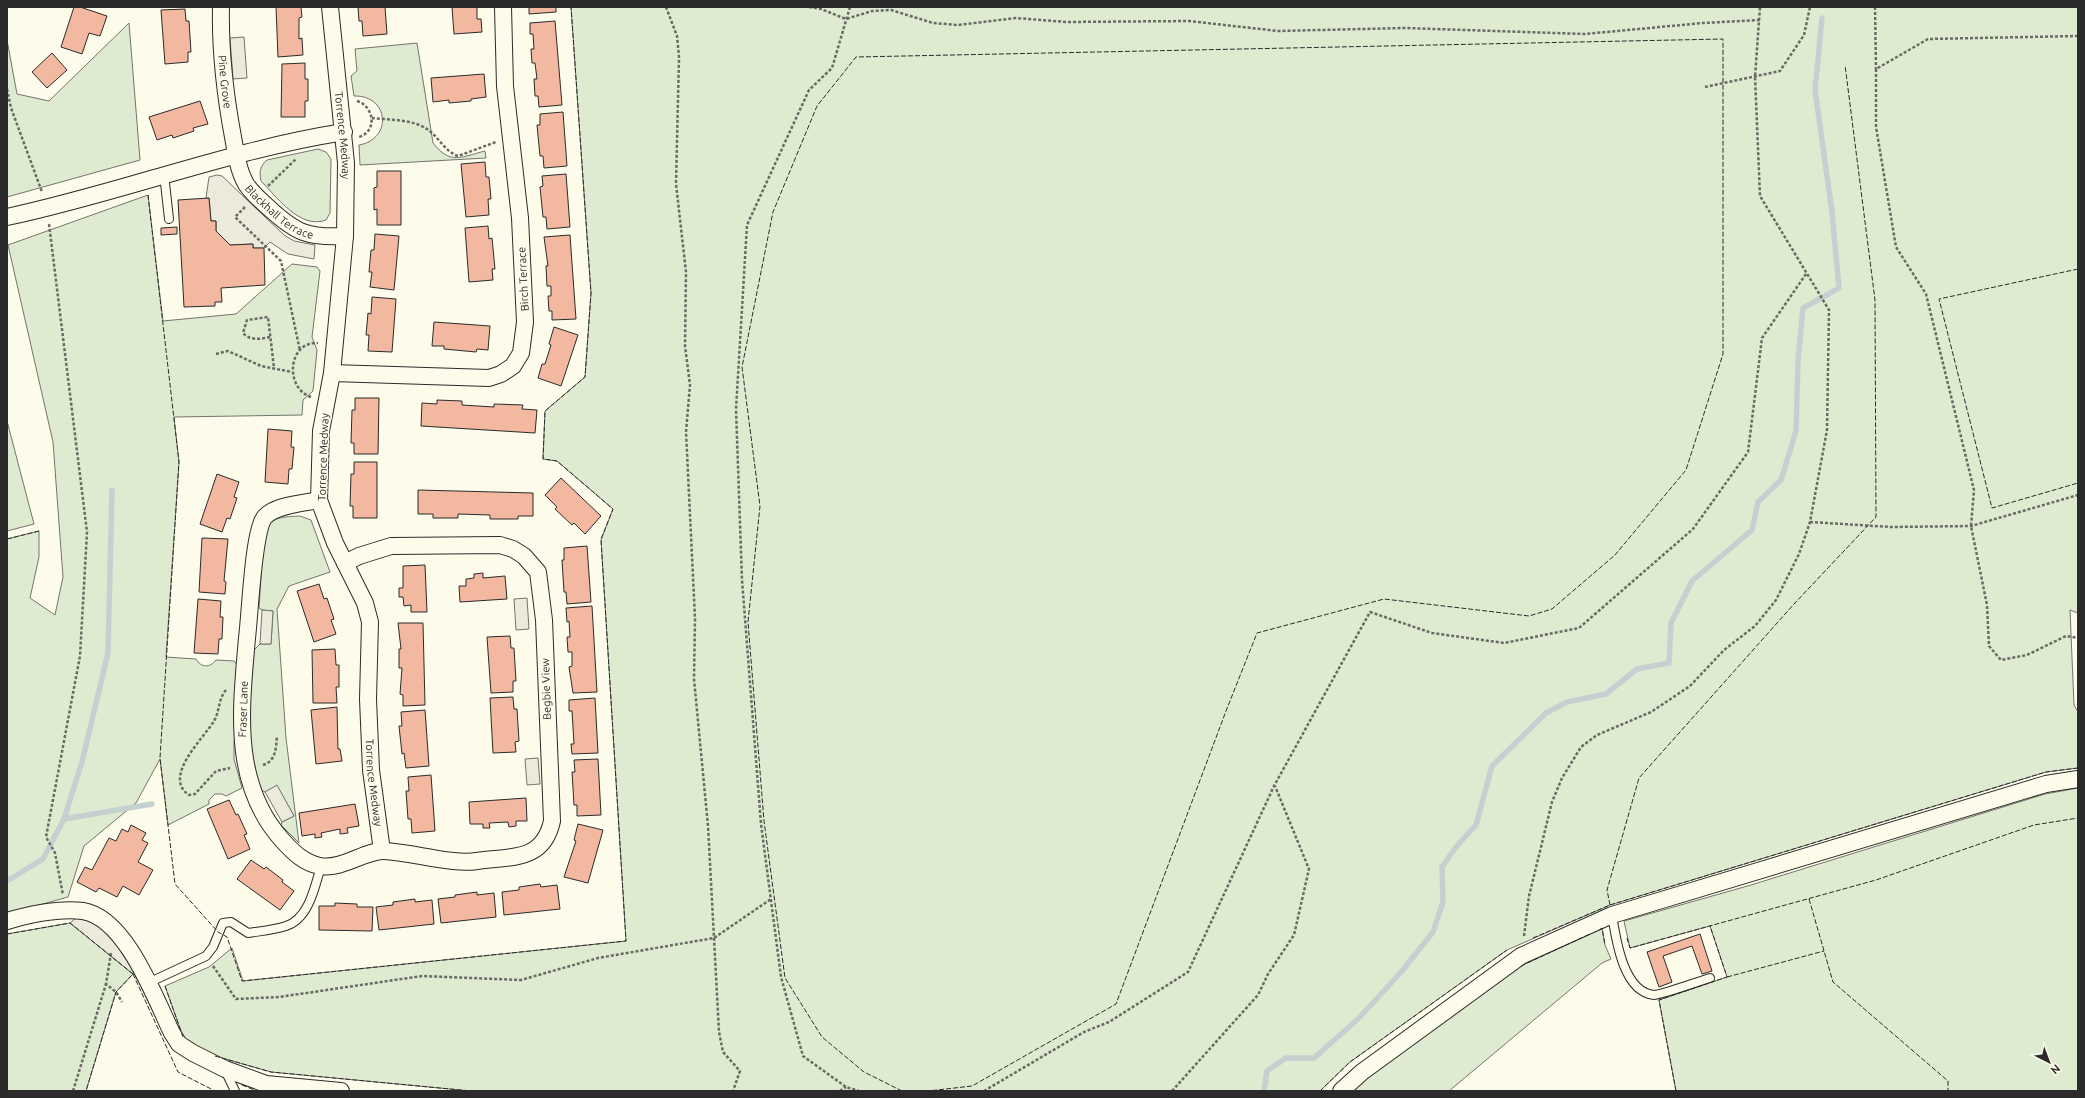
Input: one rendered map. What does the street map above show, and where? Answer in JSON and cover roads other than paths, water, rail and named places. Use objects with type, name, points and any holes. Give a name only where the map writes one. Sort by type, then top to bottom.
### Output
[{"type":"street","name":"Pine Grove","points":[[221,7],[220,38],[224,84],[237,156]]},
{"type":"street","name":"Torrence Medway","points":[[330,7],[332,39],[344,132],[346,163],[345,236],[332,373],[325,401],[321,431],[319,500],[335,543],[365,603],[370,622],[368,699],[371,770],[382,851]]},
{"type":"street","name":"Birch Terrace","points":[[332,373],[489,378],[501,374],[513,366],[520,353],[525,322],[520,218],[509,136],[505,86],[504,7]]},
{"type":"street","points":[[7,217],[48,208],[164,174],[301,138],[344,132]]},
{"type":"street","name":"Blackhall Terrace","points":[[237,156],[246,184],[257,197],[284,222],[295,230],[308,235],[345,236]]},
{"type":"street","name":"Fraser Lane","points":[[319,500],[271,511],[263,519],[259,532],[256,547],[245,662],[242,747],[245,768],[265,817],[279,837],[294,854],[321,866],[344,864],[382,851]]},
{"type":"street","name":"Begbie View","points":[[346,563],[359,556],[391,546],[500,545],[513,548],[524,556],[538,572],[544,620],[552,821],[547,837],[535,851],[526,854],[471,862],[382,851]]},
{"type":"street","points":[[1341,1091],[1362,1072],[1521,956],[1612,915],[2046,784],[2078,779]]},
{"type":"street","points":[[7,921],[32,914],[84,911],[101,920],[120,934],[138,962],[172,1033],[179,1044],[225,1070],[266,1084],[341,1091]]},
{"type":"lane","points":[[164,174],[169,219]]},
{"type":"lane","points":[[148,983],[206,956],[212,947],[223,923],[231,922],[248,933],[287,926],[298,919],[311,900],[321,866]]},
{"type":"lane","points":[[1612,915],[1616,939],[1625,968],[1636,988],[1654,995],[1710,978]]},
{"type":"lane","points":[[225,1070],[235,1091]]},
{"type":"waterway","points":[[1264,1091],[1267,1071],[1286,1058],[1314,1058],[1358,1019],[1402,971],[1433,932],[1443,902],[1442,867],[1456,847],[1476,825],[1492,766],[1546,713],[1567,702],[1606,694],[1637,669],[1669,663],[1671,623],[1692,581],[1752,530],[1758,502],[1781,480],[1796,431],[1798,361],[1803,308],[1839,288],[1832,212],[1815,90],[1822,18]]},
{"type":"waterway","points":[[7,881],[43,859],[64,819],[82,762],[108,653],[112,490]]},
{"type":"waterway","points":[[64,819],[152,804]]}]
